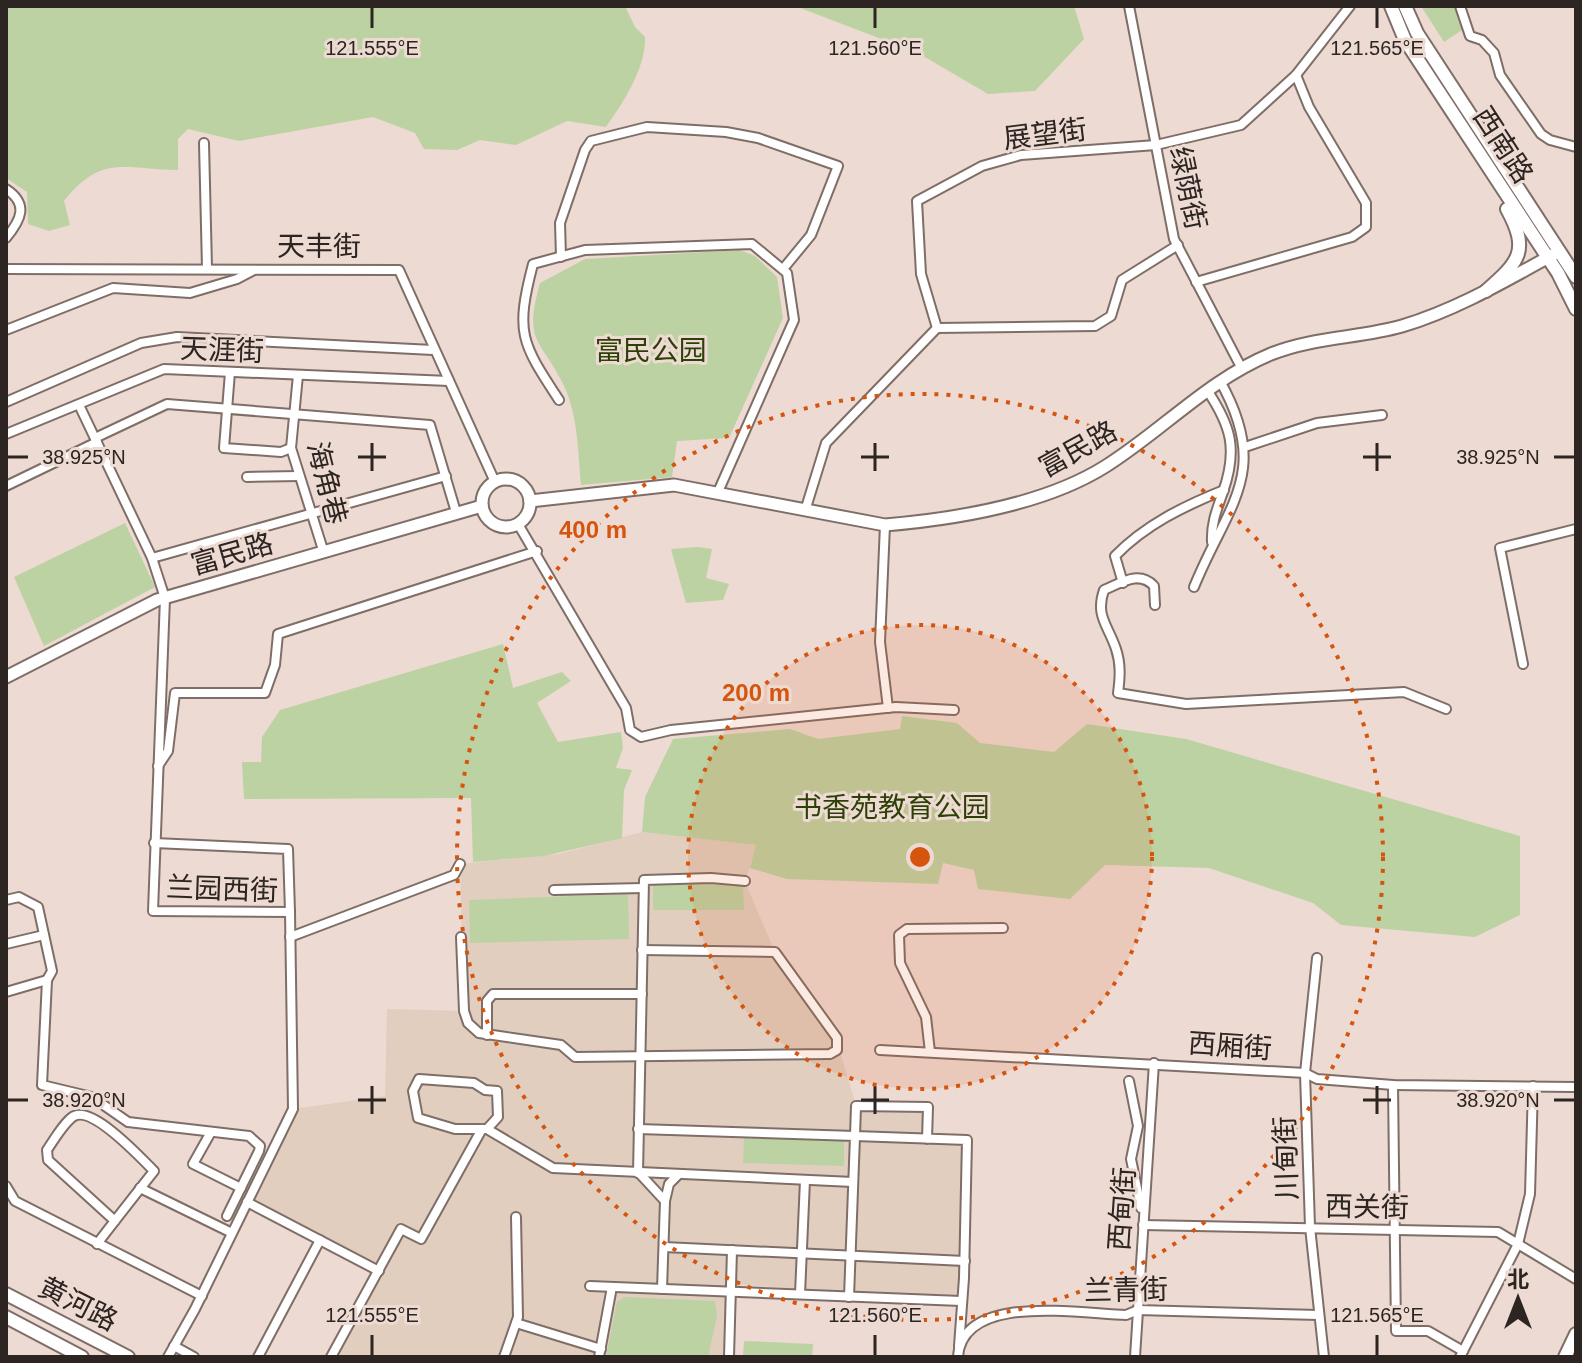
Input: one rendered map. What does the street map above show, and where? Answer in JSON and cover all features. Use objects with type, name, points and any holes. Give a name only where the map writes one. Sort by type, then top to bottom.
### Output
[{"type":"main road","name":"西南路","points":[[1391,6],[1405,40],[1548,258],[1576,309]]},
{"type":"main road","name":"西南路","points":[[1405,6],[1417,33],[1576,277]]},
{"type":"main road","points":[[1486,291],[1516,262],[1521,246],[1518,229],[1492,173]]},
{"type":"main road","name":"黄河路","points":[[6,1294],[128,1357]]},
{"type":"main road","name":"黄河路","points":[[6,1317],[82,1357]]},
{"type":"main road","points":[[1565,1357],[1576,1334]]},
{"type":"street","name":"绿荫街","points":[[1129,6],[1178,245],[1241,367]]},
{"type":"street","name":"展望街","points":[[937,328],[921,274],[917,201],[982,166],[1021,155],[1156,145],[1241,125],[1296,75],[1352,6]]},
{"type":"street","points":[[1460,6],[1470,36],[1482,40],[1494,53],[1500,75],[1541,134],[1550,140],[1576,147]]},
{"type":"street","points":[[1196,282],[1352,237],[1366,227],[1366,203],[1309,107],[1296,75]]},
{"type":"street","points":[[561,257],[560,223],[591,141],[647,127],[726,132],[758,138],[838,166],[811,235],[783,269]]},
{"type":"street","points":[[204,143],[207,268]]},
{"type":"street","points":[[6,189],[17,196],[22,210],[19,223],[6,238]]},
{"type":"street","points":[[559,400],[527,349],[521,319],[533,264],[585,250],[752,244],[783,269],[790,282],[794,320],[718,492]]},
{"type":"street","points":[[805,511],[826,443],[937,328],[1095,326],[1111,316],[1122,280],[1178,245]]},
{"type":"street","name":"富民路","points":[[530,501],[657,485],[718,492],[885,525],[916,522],[1032,498],[1069,486],[1120,457],[1241,367],[1293,347],[1402,326],[1486,291],[1560,251]]},
{"type":"street","points":[[6,330],[113,288],[190,293],[237,279],[259,268]]},
{"type":"street","name":"天丰街","points":[[6,269],[399,270],[495,482]]},
{"type":"street","points":[[6,402],[141,343],[177,337],[433,350]]},
{"type":"street","name":"天涯街","points":[[6,434],[80,407],[164,369],[449,381]]},
{"type":"street","points":[[230,372],[224,448],[281,452],[291,448]]},
{"type":"street","name":"海角巷","points":[[298,375],[291,448],[324,553]]},
{"type":"street","points":[[1194,587],[1212,542],[1229,520],[1242,478],[1245,447],[1234,405],[1220,381]]},
{"type":"street","points":[[1207,390],[1225,417],[1230,433],[1229,475],[1211,526],[1212,542]]},
{"type":"street","points":[[6,486],[167,404],[430,425],[456,512]]},
{"type":"street","name":"兰园西街","points":[[80,407],[152,558],[165,598],[153,911],[290,912],[293,1109],[202,1296],[168,1357]]},
{"type":"street","points":[[1245,447],[1317,423],[1382,415]]},
{"type":"street","points":[[247,477],[299,476]]},
{"type":"street","points":[[152,558],[446,476]]},
{"type":"street","points":[[495,482],[518,482],[530,501],[527,514],[518,524],[497,525],[486,516],[482,506],[484,493],[495,482]]},
{"type":"street","points":[[1123,583],[1115,556],[1133,537],[1186,505],[1224,490]]},
{"type":"street","name":"富民路","points":[[6,677],[165,598],[482,506]]},
{"type":"street","points":[[518,524],[537,551],[626,708],[630,730],[641,737],[671,730],[888,708],[954,710]]},
{"type":"street","points":[[885,525],[880,642],[888,708]]},
{"type":"street","points":[[1523,664],[1500,548],[1576,529]]},
{"type":"street","points":[[158,767],[168,751],[175,693],[265,693],[275,665],[278,634],[537,551]]},
{"type":"street","points":[[1155,605],[1154,586],[1148,579],[1139,577],[1104,590],[1099,602],[1099,615],[1118,660],[1118,693],[1186,704],[1404,692],[1446,709]]},
{"type":"street","points":[[154,843],[288,849],[290,912]]},
{"type":"street","points":[[290,937],[454,875],[460,864]]},
{"type":"street","points":[[665,1201],[639,1174],[643,888],[646,878],[745,881]]},
{"type":"street","points":[[554,890],[643,888]]},
{"type":"street","points":[[6,900],[19,897],[38,907],[52,971],[47,980],[42,1085],[92,1097],[128,1122],[249,1136],[260,1146],[227,1216]]},
{"type":"street","points":[[930,1052],[926,1017],[900,963],[899,935],[907,929],[1003,928]]},
{"type":"street","points":[[6,944],[44,935]]},
{"type":"street","points":[[461,937],[464,1011],[468,1023],[479,1033],[561,1045],[575,1057],[830,1054],[838,1045],[775,952],[642,950]]},
{"type":"street","name":"川甸街","points":[[1317,958],[1305,1073],[1310,1228],[1324,1357]]},
{"type":"street","points":[[6,992],[47,980]]},
{"type":"street","points":[[487,1035],[487,1001],[493,994],[642,994]]},
{"type":"street","name":"西厢街","points":[[880,1050],[1305,1073],[1317,1079],[1393,1085],[1576,1087]]},
{"type":"street","name":"西甸街","points":[[1135,1357],[1154,1063]]},
{"type":"street","points":[[331,1357],[401,1229],[421,1239],[484,1129],[498,1117],[495,1089],[485,1090],[474,1083],[419,1079],[413,1091],[418,1118],[455,1129],[484,1129],[553,1168],[853,1182]]},
{"type":"street","points":[[1129,1081],[1138,1126],[1131,1159],[1144,1223]]},
{"type":"street","points":[[1393,1085],[1396,1331],[1428,1331],[1462,1354],[1518,1244],[1530,1194],[1533,1086]]},
{"type":"street","points":[[849,1297],[856,1106],[928,1107],[927,1139]]},
{"type":"street","points":[[97,1244],[115,1221],[140,1188],[154,1171],[99,1121],[82,1114],[73,1116],[47,1150],[48,1160],[115,1221]]},
{"type":"street","points":[[638,1129],[967,1140],[965,1261],[958,1357]]},
{"type":"street","points":[[211,1132],[193,1164],[241,1188]]},
{"type":"street","points":[[662,1289],[665,1201],[669,1184],[678,1175]]},
{"type":"street","points":[[800,1294],[805,1180]]},
{"type":"street","points":[[6,1186],[15,1201],[202,1296]]},
{"type":"street","points":[[140,1188],[232,1233]]},
{"type":"street","points":[[247,1202],[379,1271]]},
{"type":"street","points":[[504,1357],[516,1323],[516,1217]]},
{"type":"street","name":"西关街","points":[[1144,1223],[1498,1232],[1576,1279]]},
{"type":"street","points":[[258,1357],[320,1240]]},
{"type":"street","points":[[664,1247],[965,1261]]},
{"type":"street","points":[[729,1357],[732,1250]]},
{"type":"street","points":[[590,1286],[961,1301]]},
{"type":"street","points":[[516,1323],[600,1353],[612,1287]]},
{"type":"street","name":"兰青街","points":[[959,1346],[970,1328],[999,1313],[1126,1315],[1138,1310],[1319,1315]]},
{"type":"street","points":[[174,1346],[194,1357]]},
{"type":"shaded area","points":[[642,832],[757,845],[745,882],[775,952],[838,1045],[856,1105],[928,1107],[928,1138],[967,1140],[961,1301],[731,1284],[729,1357],[331,1357],[378,1270],[247,1202],[293,1109],[385,1096],[387,1009],[464,1011],[460,864],[559,854]]},
{"type":"green space","points":[[6,6],[625,6],[635,27],[645,37],[638,73],[606,127],[567,121],[516,145],[480,140],[457,150],[424,149],[415,133],[373,117],[239,141],[188,129],[178,139],[178,170],[128,167],[102,170],[77,186],[64,201],[70,225],[49,231],[28,224],[27,192],[6,178]]},
{"type":"green space","points":[[795,6],[1074,6],[1084,39],[1035,91],[988,94],[918,53]]},
{"type":"green space","points":[[1421,6],[1454,6],[1465,28],[1444,42]]},
{"type":"green space","name":"富民公园","points":[[740,250],[755,256],[777,277],[783,318],[729,438],[677,441],[672,477],[581,485],[577,434],[569,397],[534,329],[533,318],[540,283],[585,259]]},
{"type":"green space","points":[[125,523],[155,587],[44,646],[14,577]]},
{"type":"green space","points":[[671,549],[712,549],[706,578],[729,584],[723,600],[686,603]]},
{"type":"green space","points":[[503,644],[513,688],[562,672],[571,681],[537,703],[558,742],[621,732],[623,748],[616,768],[632,770],[624,790],[622,838],[544,856],[473,862],[471,798],[244,799],[242,762],[261,762],[262,737],[280,710]]},
{"type":"green space","name":"书香苑教育公园","points":[[902,716],[957,723],[980,743],[1054,752],[1087,724],[1186,739],[1520,836],[1520,915],[1475,937],[1341,925],[1313,903],[1209,868],[1105,865],[1070,899],[978,889],[974,870],[943,863],[938,884],[787,879],[750,868],[756,845],[642,832],[645,797],[673,739],[790,729],[818,739],[900,729]]},
{"type":"green space","points":[[664,883],[743,886],[744,910],[653,910],[653,886]]},
{"type":"green space","points":[[628,894],[629,939],[470,943],[469,900]]},
{"type":"green space","points":[[744,1138],[844,1141],[844,1166],[743,1163]]},
{"type":"green space","points":[[625,1297],[715,1301],[717,1316],[708,1357],[606,1357],[617,1302]]},
{"type":"green space","points":[[744,1341],[813,1344],[812,1357],[743,1357]]}]
